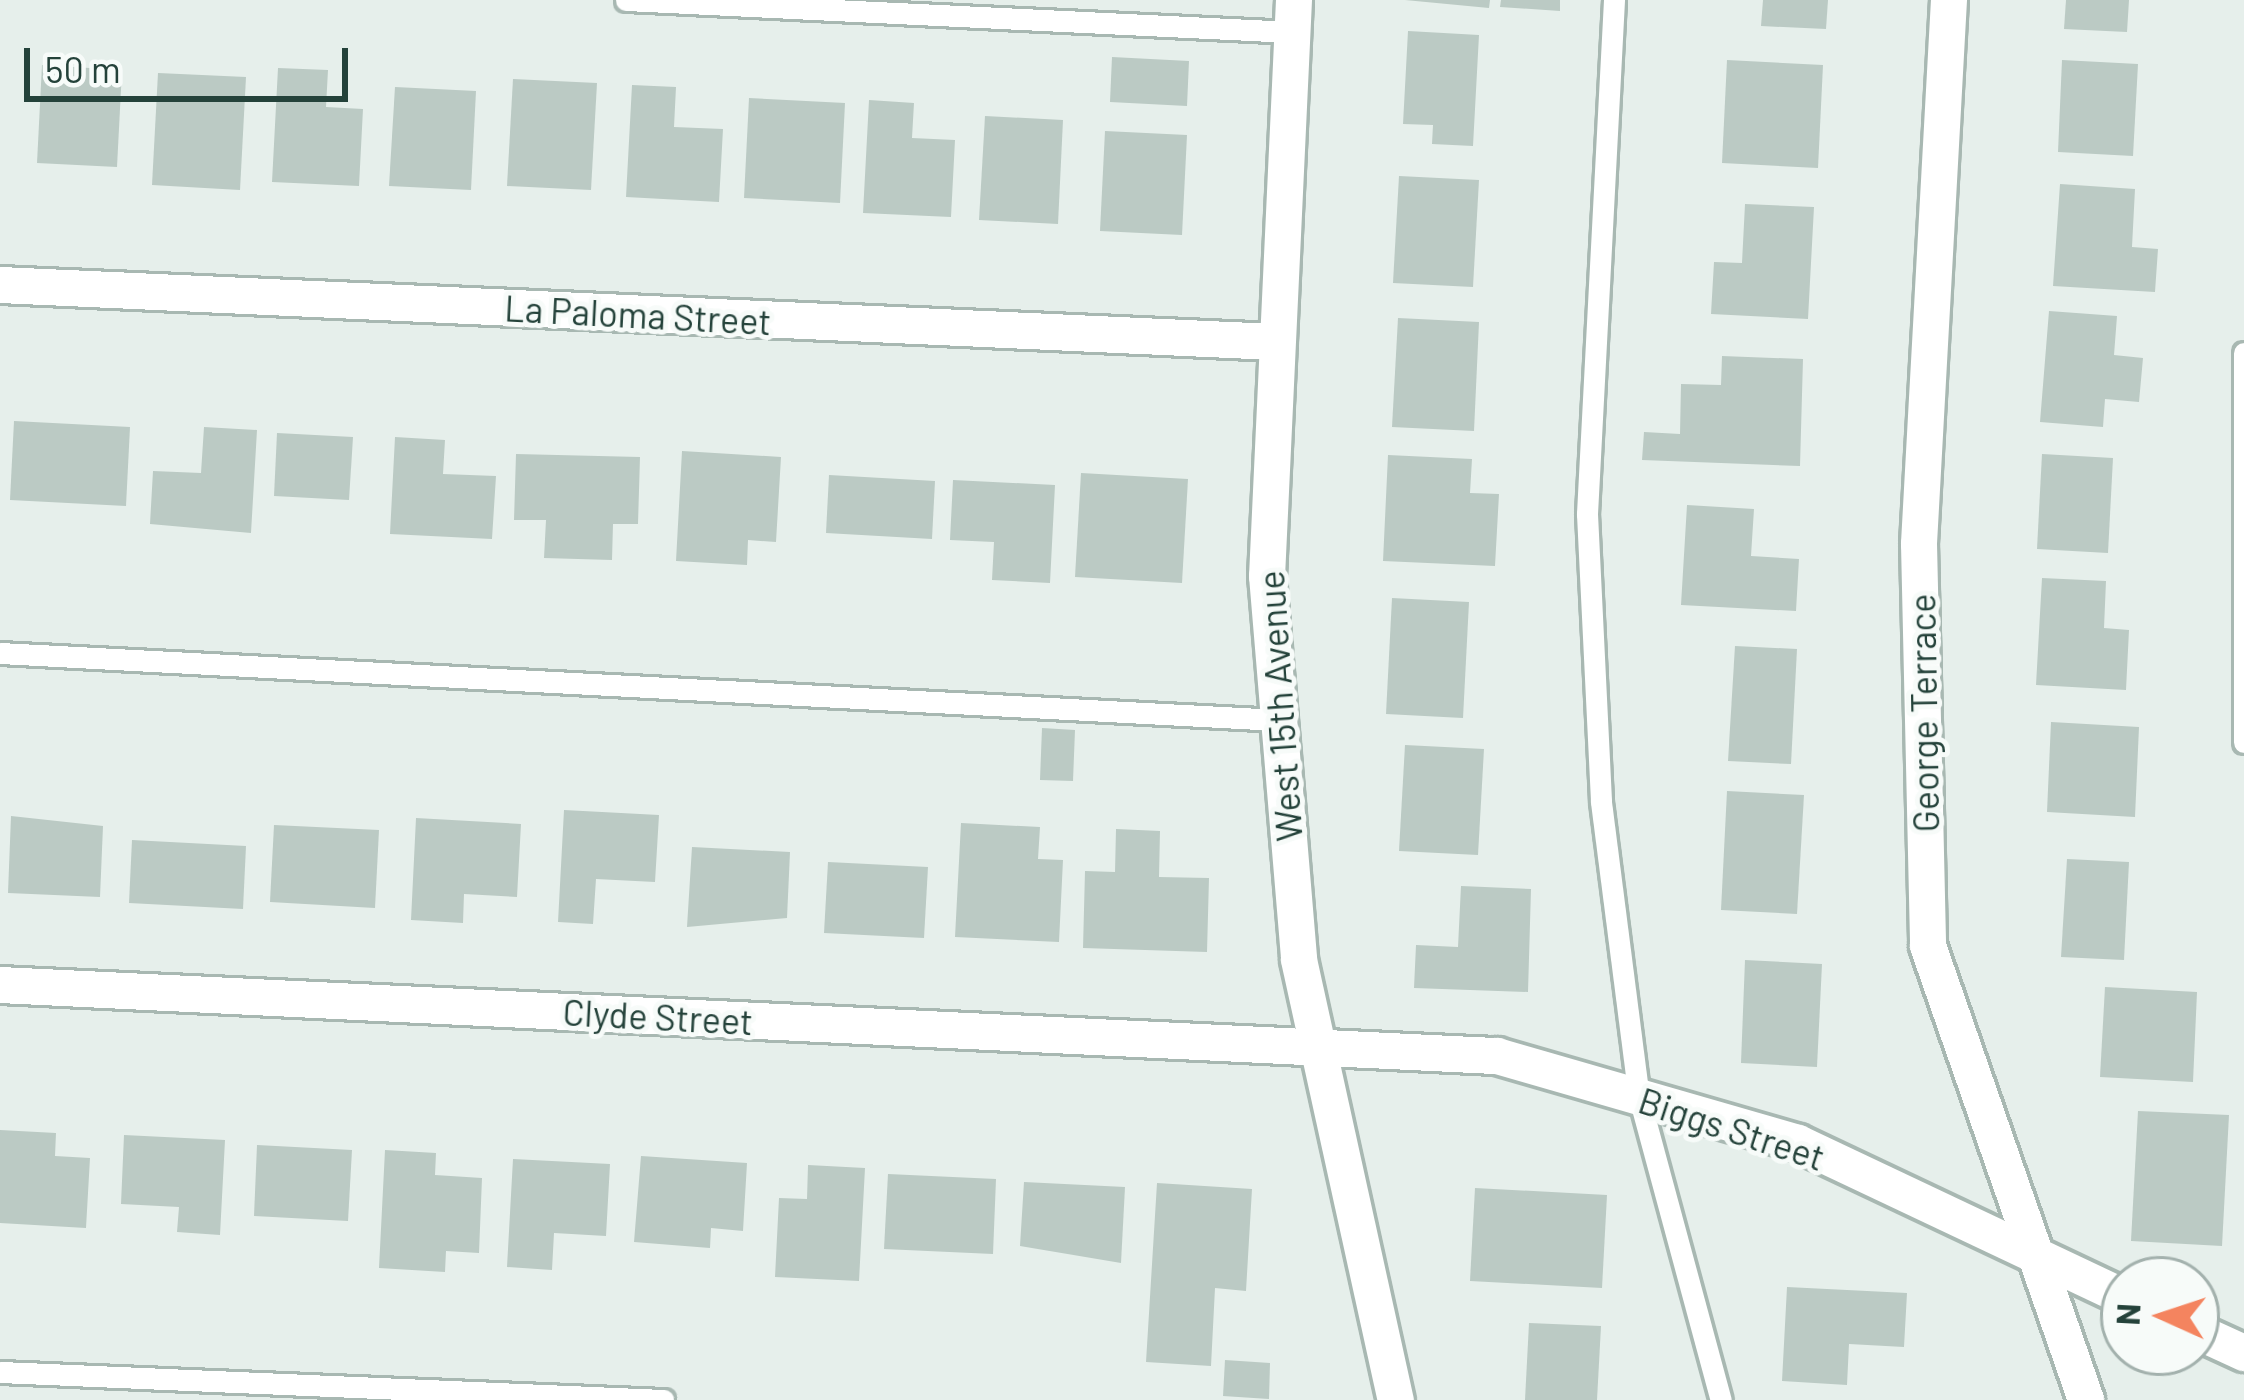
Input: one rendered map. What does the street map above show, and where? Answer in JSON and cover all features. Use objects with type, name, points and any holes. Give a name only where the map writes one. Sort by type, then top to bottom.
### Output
[{"type":"street","name":"George Terrace","points":[[1949,0],[1919,544],[1928,946],[2086,1400]]},
{"type":"street","name":"West 15th Avenue","points":[[1293,16],[1267,576],[1316,1047],[1396,1400]]},
{"type":"street","name":"La Paloma Street","points":[[0,285],[1276,342]]},
{"type":"street","name":"Clyde Street","points":[[0,985],[1316,1047]]},
{"type":"street","name":"Biggs Street","points":[[1316,1047],[1497,1056],[1798,1143],[2100,1286]]},
{"type":"lane","points":[[626,0],[1293,16]]},
{"type":"lane","points":[[1614,0],[1587,514],[1601,802],[1639,1097],[1721,1400]]},
{"type":"lane","points":[[2244,353],[2244,742]]},
{"type":"lane","points":[[0,653],[1279,720]]},
{"type":"lane","points":[[0,1372],[663,1400]]},
{"type":"building","points":[[1405,0],[1490,0],[1489,8]]},
{"type":"building","points":[[1501,0],[1560,0],[1560,11],[1500,7]]},
{"type":"building","points":[[1763,0],[1828,0],[1826,29],[1761,26]]},
{"type":"building","points":[[2066,0],[2129,0],[2127,32],[2064,29]]},
{"type":"building","points":[[1408,31],[1479,35],[1473,146],[1432,144],[1433,125],[1403,124]]},
{"type":"building","points":[[1112,57],[1189,61],[1187,106],[1110,102]]},
{"type":"building","points":[[1727,60],[1823,65],[1818,168],[1722,163]]},
{"type":"building","points":[[2062,60],[2138,64],[2133,156],[2058,152]]},
{"type":"building","points":[[42,65],[122,70],[117,167],[37,163]]},
{"type":"building","points":[[278,68],[328,70],[326,107],[363,109],[359,186],[272,182]]},
{"type":"building","points":[[158,73],[246,77],[240,190],[152,185]]},
{"type":"building","points":[[513,79],[597,83],[591,190],[507,186]]},
{"type":"building","points":[[632,85],[676,87],[674,127],[723,129],[719,202],[626,197]]},
{"type":"building","points":[[395,87],[476,91],[471,190],[389,186]]},
{"type":"building","points":[[749,98],[845,103],[840,203],[744,198]]},
{"type":"building","points":[[869,100],[914,103],[912,138],[955,140],[951,217],[863,213]]},
{"type":"building","points":[[985,116],[1063,120],[1058,224],[979,220]]},
{"type":"building","points":[[1105,131],[1187,135],[1182,235],[1100,231]]},
{"type":"building","points":[[1399,176],[1479,180],[1473,287],[1393,283]]},
{"type":"building","points":[[2060,184],[2135,189],[2132,247],[2158,249],[2155,292],[2053,286]]},
{"type":"building","points":[[1745,204],[1814,207],[1808,319],[1711,314],[1714,262],[1742,263]]},
{"type":"building","points":[[2049,311],[2117,316],[2114,355],[2143,358],[2139,402],[2105,399],[2103,427],[2040,422]]},
{"type":"building","points":[[1398,318],[1479,322],[1474,431],[1392,427]]},
{"type":"building","points":[[1722,356],[1803,359],[1800,466],[1642,460],[1644,432],[1680,434],[1681,384],[1721,385]]},
{"type":"building","points":[[14,421],[130,427],[126,506],[10,500]]},
{"type":"building","points":[[204,427],[257,430],[251,533],[150,524],[153,471],[201,473]]},
{"type":"building","points":[[277,433],[353,437],[349,500],[274,496]]},
{"type":"building","points":[[395,437],[445,440],[443,474],[496,476],[492,539],[390,534]]},
{"type":"building","points":[[682,451],[781,457],[776,542],[748,540],[747,565],[676,561]]},
{"type":"building","points":[[516,454],[640,457],[638,524],[613,524],[612,560],[544,558],[546,520],[514,520]]},
{"type":"building","points":[[2042,454],[2113,458],[2108,553],[2037,549]]},
{"type":"building","points":[[1388,455],[1472,459],[1470,493],[1499,494],[1495,566],[1383,561]]},
{"type":"building","points":[[1081,473],[1188,479],[1182,583],[1075,577]]},
{"type":"building","points":[[829,475],[935,481],[932,539],[826,533]]},
{"type":"building","points":[[953,480],[1055,485],[1050,583],[992,580],[994,542],[950,540]]},
{"type":"building","points":[[1687,505],[1754,509],[1751,556],[1799,559],[1796,611],[1681,605]]},
{"type":"building","points":[[2042,578],[2106,581],[2104,628],[2129,630],[2126,690],[2036,685]]},
{"type":"building","points":[[1392,598],[1469,602],[1463,718],[1386,714]]},
{"type":"building","points":[[1735,646],[1797,649],[1791,764],[1728,761]]},
{"type":"building","points":[[2051,722],[2139,727],[2135,817],[2047,812]]},
{"type":"building","points":[[1042,728],[1075,730],[1073,781],[1040,780]]},
{"type":"building","points":[[1405,745],[1484,749],[1478,855],[1399,851]]},
{"type":"building","points":[[1727,791],[1804,795],[1797,914],[1721,910]]},
{"type":"building","points":[[564,810],[659,815],[655,882],[596,879],[593,924],[558,922]]},
{"type":"building","points":[[11,816],[103,826],[100,897],[8,893]]},
{"type":"building","points":[[416,818],[521,824],[517,897],[464,894],[463,923],[411,920]]},
{"type":"building","points":[[961,823],[1040,827],[1038,859],[1063,860],[1059,942],[955,937]]},
{"type":"building","points":[[274,825],[379,830],[375,908],[270,902]]},
{"type":"building","points":[[1116,829],[1160,831],[1159,877],[1209,878],[1207,952],[1083,948],[1085,871],[1115,872]]},
{"type":"building","points":[[132,840],[246,846],[243,909],[129,903]]},
{"type":"building","points":[[692,847],[790,852],[787,918],[687,927]]},
{"type":"building","points":[[2067,859],[2129,862],[2124,960],[2061,957]]},
{"type":"building","points":[[828,862],[928,867],[924,938],[824,933]]},
{"type":"building","points":[[1461,886],[1531,889],[1528,992],[1414,988],[1416,945],[1458,947]]},
{"type":"building","points":[[1745,960],[1822,964],[1817,1067],[1741,1063]]},
{"type":"building","points":[[2105,987],[2197,992],[2193,1082],[2100,1077]]},
{"type":"building","points":[[2138,1111],[2229,1115],[2222,1246],[2131,1241]]},
{"type":"building","points":[[0,1130],[56,1133],[55,1156],[90,1158],[86,1228],[0,1223]]},
{"type":"building","points":[[124,1135],[225,1140],[220,1235],[177,1232],[179,1207],[121,1204]]},
{"type":"building","points":[[257,1145],[352,1150],[348,1221],[254,1216]]},
{"type":"building","points":[[385,1150],[436,1153],[435,1175],[482,1178],[479,1253],[446,1251],[445,1272],[379,1268]]},
{"type":"building","points":[[641,1156],[747,1163],[743,1231],[711,1228],[710,1248],[634,1242]]},
{"type":"building","points":[[513,1159],[610,1164],[606,1236],[554,1233],[552,1270],[507,1267]]},
{"type":"building","points":[[808,1165],[865,1168],[859,1281],[775,1277],[779,1198],[807,1199]]},
{"type":"building","points":[[888,1174],[996,1179],[993,1254],[884,1249]]},
{"type":"building","points":[[1024,1182],[1125,1187],[1121,1263],[1020,1246]]},
{"type":"building","points":[[1157,1183],[1252,1189],[1246,1291],[1215,1288],[1211,1366],[1146,1362]]},
{"type":"building","points":[[1475,1188],[1607,1195],[1602,1288],[1470,1281]]},
{"type":"building","points":[[1787,1287],[1907,1293],[1904,1347],[1849,1344],[1847,1385],[1782,1381]]},
{"type":"building","points":[[1529,1323],[1601,1326],[1597,1400],[1525,1400]]},
{"type":"building","points":[[1225,1360],[1270,1363],[1269,1399],[1223,1396]]}]
